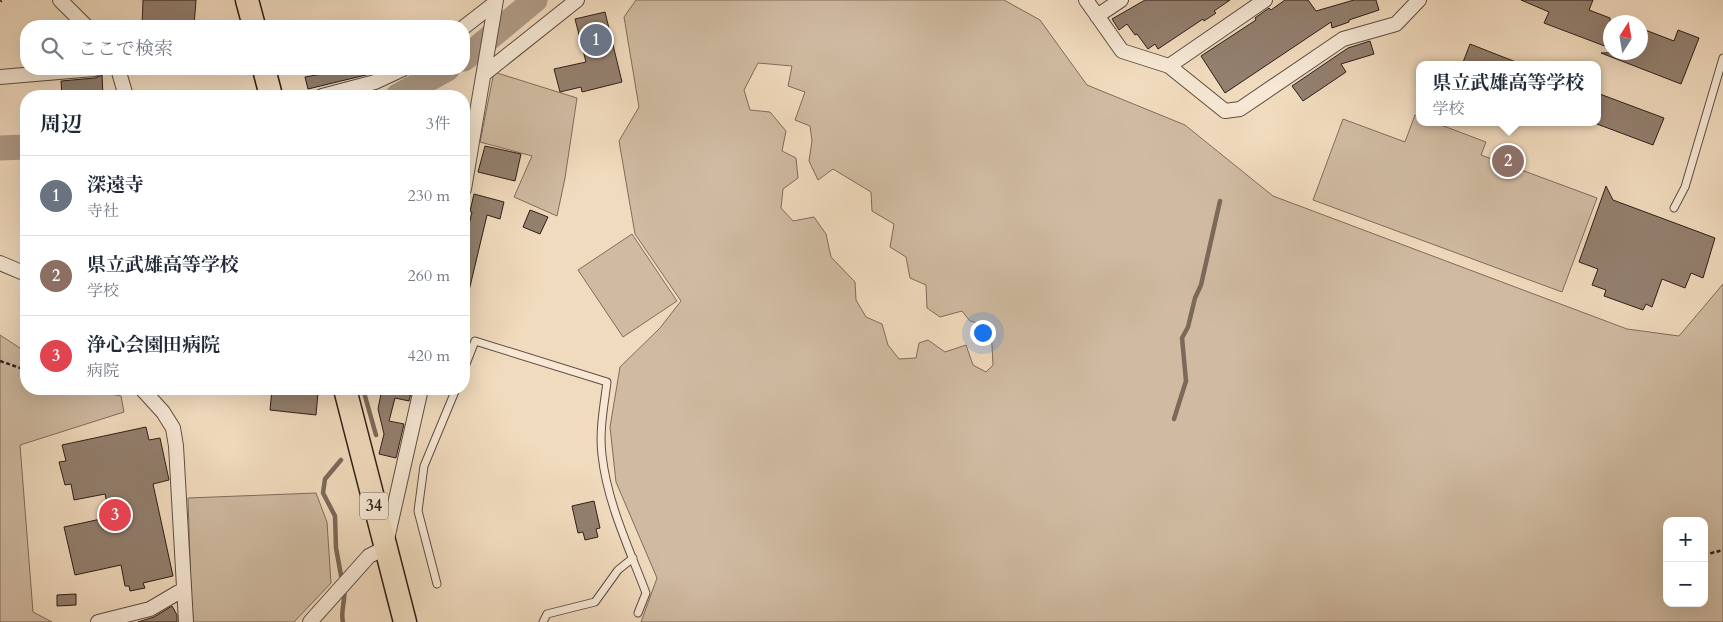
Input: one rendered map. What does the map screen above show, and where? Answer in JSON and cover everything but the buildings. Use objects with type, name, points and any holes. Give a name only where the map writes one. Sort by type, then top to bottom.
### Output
[{"type":"highway","points":[[247,0],[252,20]]},
{"type":"highway","points":[[266,75],[269,90]]},
{"type":"highway","name":"34","points":[[347,395],[405,622]]},
{"type":"street","points":[[60,0],[80,20]]},
{"type":"street","points":[[485,69],[577,0]]},
{"type":"street","points":[[1086,0],[1122,51],[1169,66],[1226,111],[1240,109],[1343,39],[1396,24],[1419,0]]},
{"type":"street","points":[[1097,16],[1121,0]]},
{"type":"street","points":[[1169,66],[1265,0]]},
{"type":"street","points":[[470,155],[496,2]]},
{"type":"street","points":[[470,22],[496,2]]},
{"type":"street","points":[[0,77],[24,75]]},
{"type":"street","points":[[120,75],[124,90]]},
{"type":"street","points":[[345,90],[375,82],[390,75]]},
{"type":"street","points":[[0,263],[20,271]]},
{"type":"street","points":[[147,395],[163,412],[173,428],[176,446],[186,622]]},
{"type":"street","points":[[310,622],[369,556],[385,548],[420,395]]},
{"type":"street","points":[[98,622],[150,609],[184,589]]},
{"type":"lane","points":[[1674,208],[1685,187],[1723,58]]},
{"type":"lane","points":[[470,354],[475,341],[607,382],[602,418],[601,454],[611,500],[646,593],[638,613]]},
{"type":"lane","points":[[438,584],[418,511],[424,466],[454,395]]},
{"type":"lane","points":[[543,622],[547,614],[596,602],[618,570],[633,558]]},
{"type":"path","points":[[0,361],[20,368]]},
{"type":"path","points":[[1708,554],[1723,550]]},
{"type":"shaded area","points":[[636,0],[1004,0],[1040,20],[1087,85],[1185,125],[1273,196],[1627,329],[1679,336],[1723,284],[1723,622],[641,622],[657,578],[616,482],[610,427],[620,367],[660,328],[681,301],[635,234],[619,141],[639,107],[624,17]],"holes":[[[758,63],[792,66],[788,86],[805,92],[795,120],[810,126],[812,141],[809,161],[818,180],[833,169],[871,192],[872,211],[894,224],[890,247],[906,257],[910,278],[926,285],[927,308],[940,317],[962,311],[970,321],[991,327],[993,365],[986,372],[973,365],[966,345],[945,352],[928,340],[919,343],[916,358],[899,359],[888,345],[882,324],[866,317],[856,300],[855,282],[831,257],[826,234],[814,217],[793,221],[781,208],[783,189],[798,178],[796,158],[782,151],[786,131],[770,112],[750,110],[744,90]]]},
{"type":"shaded area","points":[[494,72],[577,98],[565,178],[557,216],[514,197],[532,156],[480,142]]},
{"type":"shaded area","points":[[1415,115],[1416,126],[1444,126],[1486,142],[1481,155],[1597,198],[1562,292],[1313,200],[1343,119],[1405,142]]},
{"type":"shaded area","points":[[632,234],[677,301],[623,337],[578,270]]},
{"type":"shaded area","points":[[0,335],[20,348],[20,395],[116,395],[121,396],[124,412],[20,445],[33,612],[52,622],[0,622]]},
{"type":"shaded area","points":[[316,493],[327,522],[331,583],[294,622],[192,622],[188,498]]},
{"type":"waterway","points":[[470,54],[535,0]]},
{"type":"waterway","points":[[409,90],[436,75]]},
{"type":"waterway","points":[[0,148],[20,147]]},
{"type":"waterway","points":[[1174,419],[1186,381],[1182,338],[1188,327],[1195,298],[1201,285],[1220,201]]},
{"type":"waterway","points":[[365,395],[376,435]]},
{"type":"waterway","points":[[341,460],[325,479],[323,493],[335,516],[336,548],[342,581]]},
{"type":"waterway","points":[[343,622],[344,589]]},
{"type":"place","name":"深遠寺","points":[[596,40]]},
{"type":"place","name":"県立武雄高等学校","points":[[1508,161]]},
{"type":"place","name":"浄心会園田病院","points":[[115,515]]}]
